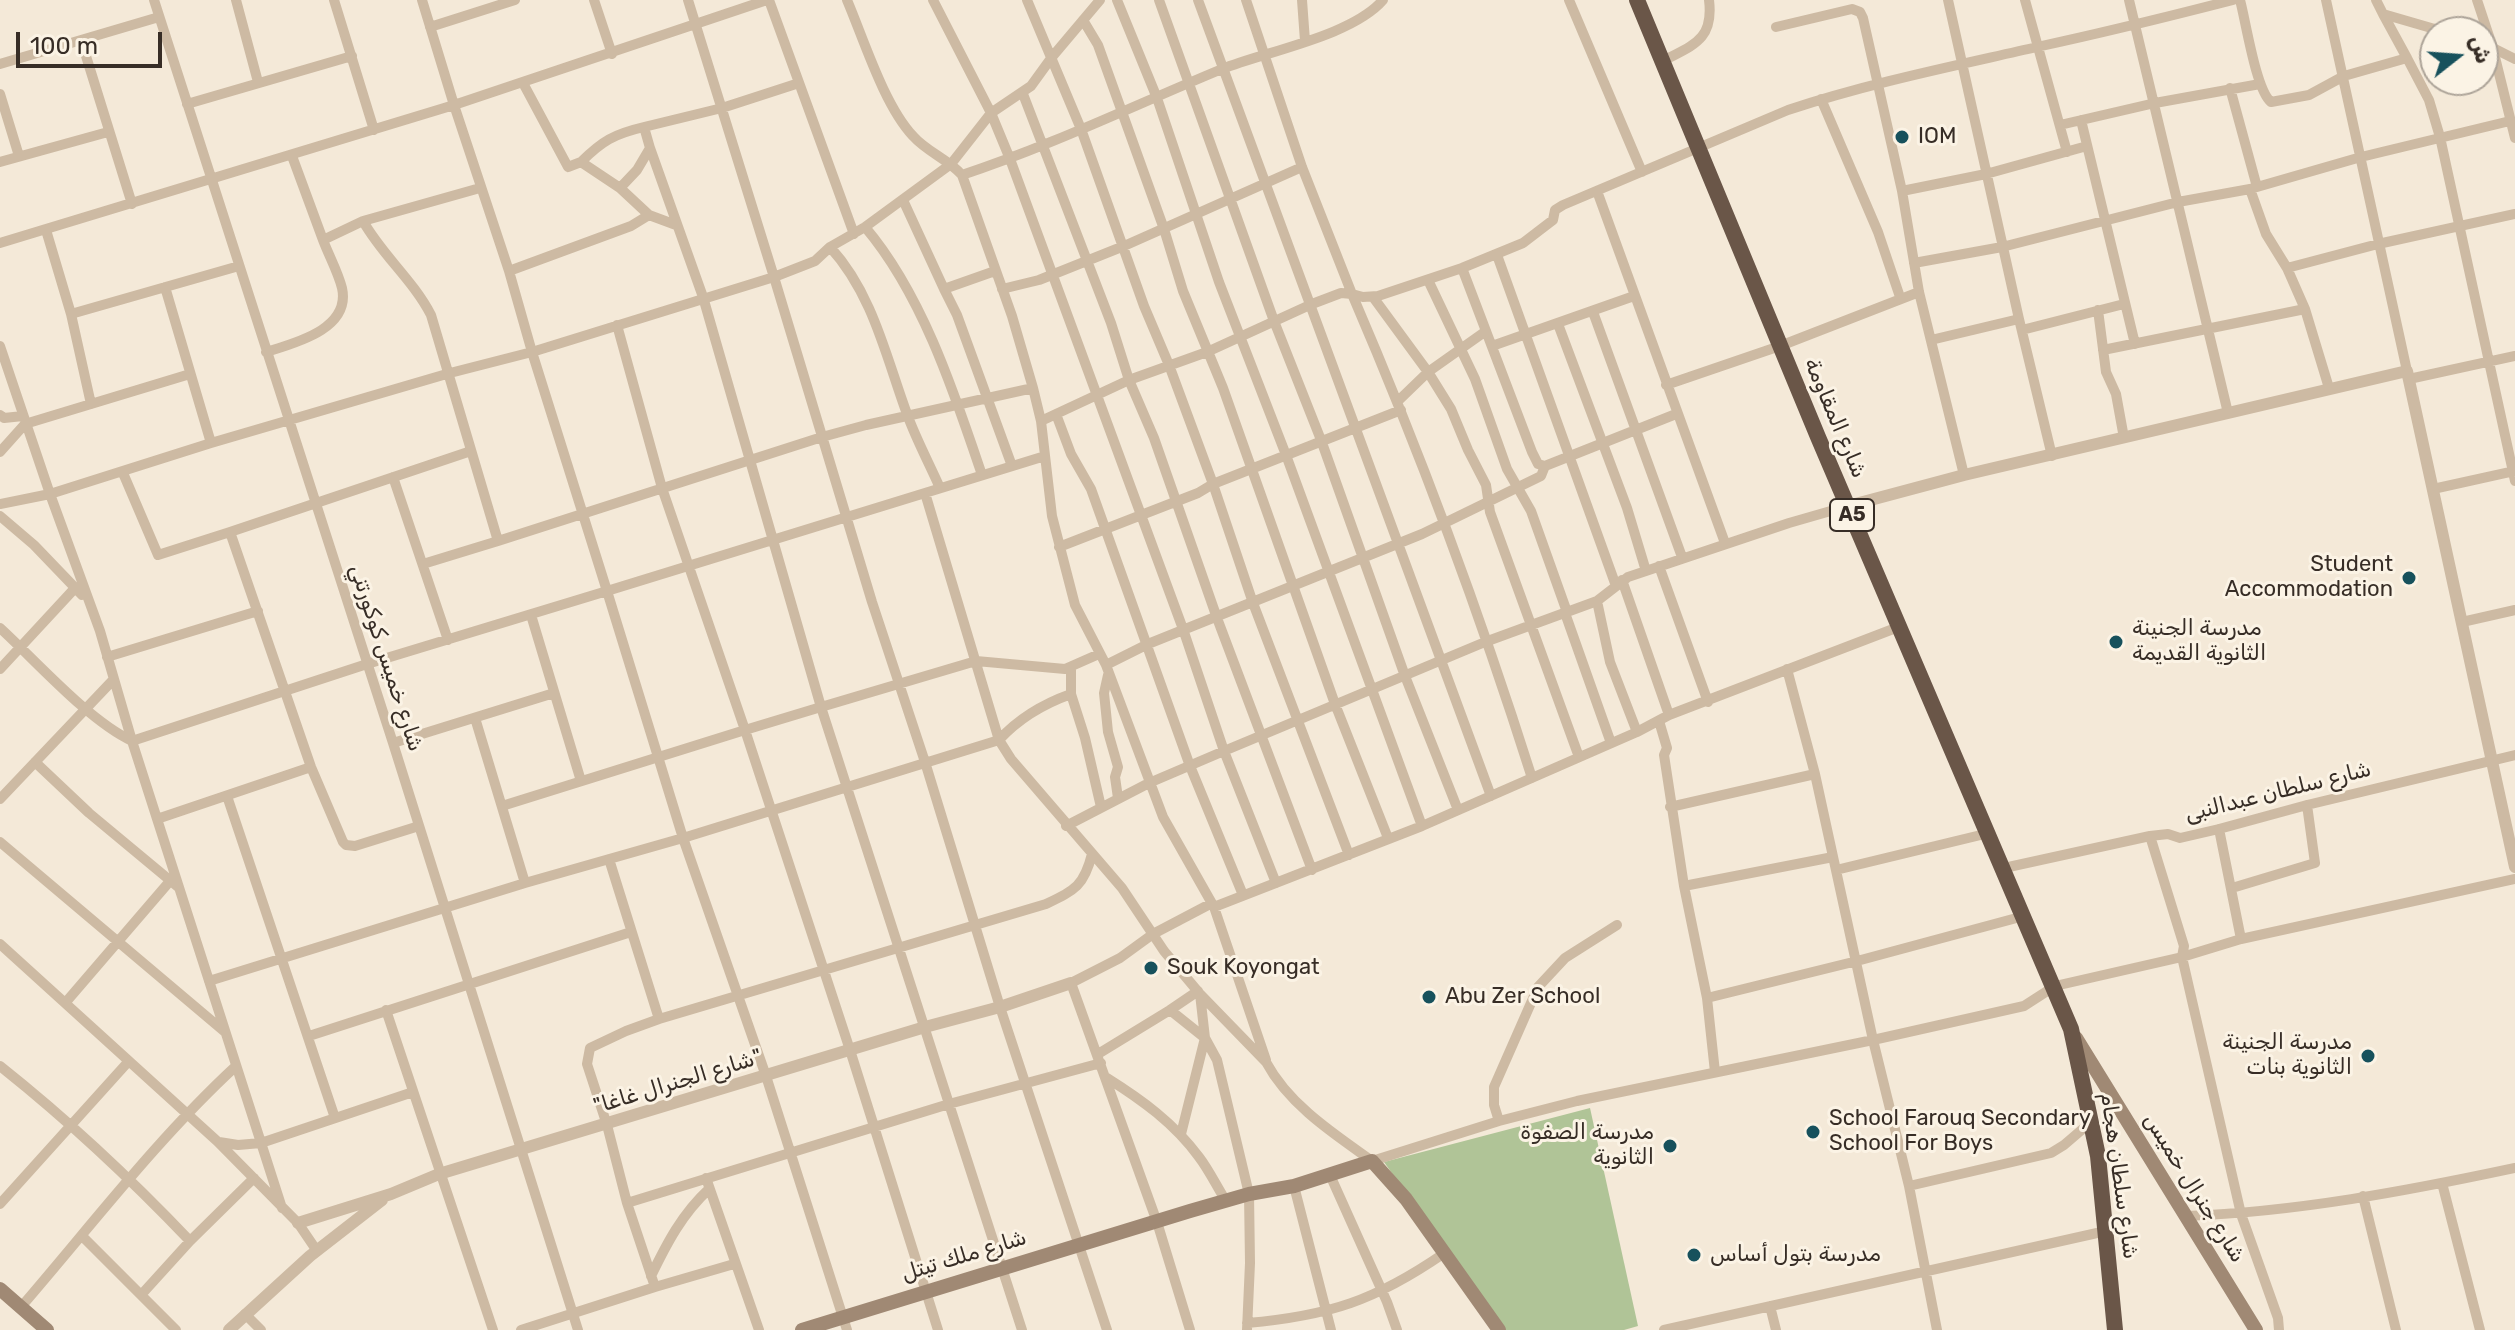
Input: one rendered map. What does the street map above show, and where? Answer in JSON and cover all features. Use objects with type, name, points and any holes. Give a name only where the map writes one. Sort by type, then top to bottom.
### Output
[{"type":"highway","name":"شارع المقاومة","points":[[1637,0],[1780,346],[2071,1029]]},
{"type":"highway","name":"شارع سلطان هجام","points":[[2071,1029],[2092,1121],[2115,1330]]},
{"type":"main road","name":"شارع جنرال خميس","points":[[2071,1029],[2097,1076],[2256,1330]]},
{"type":"main road","name":"شارع ملك تيتل","points":[[802,1330],[846,1324],[925,1291],[1001,1267],[1249,1194],[1294,1186],[1372,1161]]},
{"type":"main road","points":[[1372,1161],[1406,1199],[1499,1330]]},
{"type":"main road","points":[[0,1289],[47,1330]]},
{"type":"street","name":"شارع خميس كوكورتني","points":[[154,0],[578,1330]]},
{"type":"street","points":[[236,0],[258,82]]},
{"type":"street","points":[[334,0],[374,130]]},
{"type":"street","points":[[422,0],[509,271],[683,838],[739,994],[846,1324]]},
{"type":"street","points":[[594,0],[612,54]]},
{"type":"street","points":[[688,0],[1000,1007],[1107,1330]]},
{"type":"street","points":[[0,243],[454,105],[768,0],[854,234]]},
{"type":"street","points":[[847,0],[904,125],[924,146],[962,175],[1033,388],[1041,421],[1049,501],[1075,605],[1107,669],[1173,838],[1213,905],[1266,1062],[1273,1075],[1320,1123],[1372,1161],[1499,1121],[1577,1101],[2024,1006],[2055,986],[2182,957],[2241,939],[2515,879]]},
{"type":"street","points":[[933,0],[991,113],[1010,159],[1183,629],[1224,751],[1276,883]]},
{"type":"street","points":[[1027,0],[1081,129],[1144,306],[1213,484],[1296,720],[1349,855]]},
{"type":"street","points":[[0,504],[50,494],[288,420],[532,352],[774,277],[815,261],[830,247],[865,227],[951,164],[991,113],[1023,94],[1100,0]]},
{"type":"street","points":[[1117,0],[1157,98],[1219,282],[1242,336],[1422,826]]},
{"type":"street","points":[[1159,0],[1405,676],[1458,810]]},
{"type":"street","points":[[1198,0],[1491,796]]},
{"type":"street","points":[[1246,0],[1302,167],[1444,522],[1532,778]]},
{"type":"street","points":[[1302,0],[1305,41]]},
{"type":"street","points":[[1569,0],[1642,172]]},
{"type":"street","points":[[1663,61],[1701,40],[1709,21],[1709,0]]},
{"type":"street","points":[[1948,0],[2052,456]]},
{"type":"street","points":[[2025,0],[2067,152]]},
{"type":"street","points":[[2129,0],[2228,413]]},
{"type":"street","points":[[1041,421],[1129,380],[1207,352],[1341,293],[1373,297],[1497,255],[1536,234],[1553,220],[1555,210],[1563,205],[1755,123],[1821,99],[2233,0]]},
{"type":"street","points":[[2240,0],[2260,84],[2266,99],[2276,103],[2309,95],[2344,76],[2407,58]]},
{"type":"street","points":[[2326,0],[2515,867]]},
{"type":"street","points":[[2376,0],[2429,100],[2440,137],[2514,475],[2433,489]]},
{"type":"street","points":[[430,27],[509,1]]},
{"type":"street","points":[[962,175],[1010,159],[1224,69],[1305,41],[1363,16],[1376,3]]},
{"type":"street","points":[[1776,27],[1852,9],[1860,12],[1863,18],[1902,191],[1919,292],[1964,475]]},
{"type":"street","points":[[2383,14],[2419,24]]},
{"type":"street","points":[[0,64],[159,17]]},
{"type":"street","points":[[1083,20],[1093,34],[1164,229],[1183,291],[1335,704],[1388,838]]},
{"type":"street","points":[[81,40],[132,204]]},
{"type":"street","points":[[187,104],[352,56]]},
{"type":"street","points":[[523,83],[568,167],[581,162],[613,135],[722,108],[799,83]]},
{"type":"street","points":[[2060,125],[2155,103],[2260,84]]},
{"type":"street","points":[[2499,84],[2515,138]]},
{"type":"street","points":[[2230,88],[2266,234],[2287,268],[2305,309],[2329,388]]},
{"type":"street","points":[[0,94],[19,156]]},
{"type":"street","points":[[1023,94],[1087,259],[1129,380],[1154,438],[1217,618],[1312,870]]},
{"type":"street","points":[[1821,99],[1878,232],[1900,297]]},
{"type":"street","points":[[2081,120],[2135,344]]},
{"type":"street","points":[[1914,263],[2002,247],[2178,202],[2253,188],[2361,157],[2510,121]]},
{"type":"street","points":[[644,127],[703,297],[821,707],[1022,1330]]},
{"type":"street","points":[[0,162],[108,132]]},
{"type":"street","points":[[1902,191],[1986,174],[2087,146]]},
{"type":"street","points":[[620,188],[637,170],[650,148]]},
{"type":"street","points":[[266,352],[315,335],[340,313],[343,300],[342,288],[292,156]]},
{"type":"street","points":[[581,162],[620,188],[649,215],[676,225]]},
{"type":"street","points":[[1002,289],[1039,280],[1124,246],[1302,167]]},
{"type":"street","points":[[323,240],[363,221],[480,188]]},
{"type":"street","points":[[1597,191],[1725,543]]},
{"type":"street","points":[[903,200],[957,315],[1012,466]]},
{"type":"street","points":[[2287,268],[2515,214]]},
{"type":"street","points":[[509,271],[631,226],[649,215]]},
{"type":"street","points":[[363,221],[374,240],[420,294],[431,315],[498,541]]},
{"type":"street","points":[[865,227],[898,270],[958,404],[982,475]]},
{"type":"street","points":[[46,230],[71,314],[91,404]]},
{"type":"street","points":[[830,247],[847,266],[875,323],[908,416],[940,488]]},
{"type":"street","points":[[1497,255],[1569,457],[1669,715]]},
{"type":"street","points":[[71,314],[239,266]]},
{"type":"street","points":[[1462,268],[1536,461],[1545,466]]},
{"type":"street","points":[[944,289],[995,271]]},
{"type":"street","points":[[1428,280],[1475,379],[1516,487],[1531,511],[1611,743]]},
{"type":"street","points":[[165,287],[211,443]]},
{"type":"street","points":[[1666,385],[1780,346],[1919,292]]},
{"type":"street","points":[[1492,346],[1634,296]]},
{"type":"street","points":[[1373,297],[1451,409],[1486,485],[1490,494],[1487,502],[1579,757]]},
{"type":"street","points":[[1931,340],[2124,304]]},
{"type":"street","points":[[2103,350],[2305,309]]},
{"type":"street","points":[[2098,310],[2106,372],[2116,394],[2124,438]]},
{"type":"street","points":[[1593,312],[1682,557]]},
{"type":"street","points":[[1558,324],[1631,519],[1646,571]]},
{"type":"street","points":[[617,325],[662,488],[850,1050],[938,1330]]},
{"type":"street","points":[[1059,547],[1355,428],[1399,406],[1428,372],[1486,331]]},
{"type":"street","points":[[0,346],[107,657],[175,885],[282,1208]]},
{"type":"street","points":[[1066,826],[1149,783],[1485,642],[1597,601],[1619,583],[1646,571],[1725,543],[1964,475],[2329,388],[2515,356]]},
{"type":"street","points":[[1,417],[24,420],[91,404],[190,374]]},
{"type":"street","points":[[423,564],[822,437],[1033,388]]},
{"type":"street","points":[[1056,414],[1071,454],[1091,489],[1190,766],[1243,895]]},
{"type":"street","points":[[1107,669],[1148,644],[1399,543],[1541,476],[1545,466],[1676,414]]},
{"type":"street","points":[[0,452],[24,420]]},
{"type":"street","points":[[123,473],[158,555],[471,451]]},
{"type":"street","points":[[0,628],[86,709],[109,728],[132,741],[367,664],[1045,456]]},
{"type":"street","points":[[393,477],[448,640]]},
{"type":"street","points":[[925,493],[999,740],[1066,826],[1134,904],[1199,993],[1266,1062]]},
{"type":"street","points":[[0,516],[76,587],[90,606]]},
{"type":"street","points":[[230,532],[311,767],[339,836],[346,845],[355,846],[419,826]]},
{"type":"street","points":[[1659,566],[1708,702]]},
{"type":"street","points":[[0,669],[76,587]]},
{"type":"street","points":[[1597,601],[1610,662],[1637,732]]},
{"type":"street","points":[[2462,622],[2515,610]]},
{"type":"street","points":[[107,657],[258,611]]},
{"type":"street","points":[[531,615],[581,781]]},
{"type":"street","points":[[1190,1330],[1157,1222],[1071,983],[1120,958],[1153,934],[1213,905],[1422,826],[1669,715],[1901,626]]},
{"type":"street","points":[[502,806],[976,661],[1059,670],[1071,668],[1099,654]]},
{"type":"street","points":[[1071,668],[1071,694],[1101,807]]},
{"type":"street","points":[[1107,669],[1104,693],[1108,732],[1118,767],[1115,777],[1118,798]]},
{"type":"street","points":[[1787,669],[1815,774],[1873,1040],[1909,1186],[1937,1330]]},
{"type":"street","points":[[0,799],[114,679]]},
{"type":"street","points":[[393,743],[554,693]]},
{"type":"street","points":[[209,981],[999,740],[1015,723],[1032,712],[1071,694]]},
{"type":"street","points":[[475,718],[525,883]]},
{"type":"street","points":[[1659,721],[1667,748],[1664,755],[1670,807],[1707,998],[1715,1072]]},
{"type":"street","name":"شارع سلطان عبدالنبى","points":[[2004,868],[2150,836],[2168,834],[2180,838],[2515,755]]},
{"type":"street","points":[[35,762],[89,813],[175,885]]},
{"type":"street","points":[[157,819],[311,767]]},
{"type":"street","points":[[1670,807],[1815,774]]},
{"type":"street","points":[[227,796],[335,1118]]},
{"type":"street","points":[[2232,888],[2315,863],[2307,805]]},
{"type":"street","points":[[2219,829],[2241,939]]},
{"type":"street","points":[[1836,870],[1989,833]]},
{"type":"street","points":[[2150,836],[2184,946],[2182,957],[2241,1214],[2278,1318],[2279,1330]]},
{"type":"street","points":[[0,842],[225,1032]]},
{"type":"street","points":[[655,1287],[587,1064],[587,1053],[593,1046],[659,1019],[1046,904],[1075,889],[1086,876],[1092,854]]},
{"type":"street","points":[[1684,886],[1833,857]]},
{"type":"street","points":[[609,859],[659,1019]]},
{"type":"street","points":[[66,1002],[175,885]]},
{"type":"street","points":[[1707,998],[2024,916]]},
{"type":"street","points":[[1499,1121],[1494,1105],[1494,1087],[1538,987],[1565,958],[1617,925]]},
{"type":"street","points":[[309,1036],[631,932]]},
{"type":"street","points":[[0,944],[217,1141],[298,1223],[317,1251]]},
{"type":"street","name":"\"شارع الجنرال غاغا\"","points":[[298,1223],[391,1194],[439,1174],[1000,1007],[1071,983]]},
{"type":"street","points":[[627,1203],[708,1183],[791,1153],[1100,1058],[1199,993]]},
{"type":"street","points":[[1199,993],[1205,1038],[1217,1060],[1249,1194],[1247,1326],[1326,1312],[1383,1292],[1443,1254]]},
{"type":"street","points":[[386,1010],[493,1330]]},
{"type":"street","points":[[1170,1010],[1205,1038]]},
{"type":"street","points":[[1181,1134],[1205,1038]]},
{"type":"street","points":[[0,1204],[128,1062]]},
{"type":"street","points":[[21,1307],[187,1115],[236,1066]]},
{"type":"street","points":[[1,1068],[71,1123],[131,1179],[190,1241]]},
{"type":"street","points":[[1106,1078],[1154,1109],[1181,1134],[1201,1159],[1226,1201]]},
{"type":"street","points":[[217,1141],[238,1145],[261,1143],[413,1092]]},
{"type":"street","points":[[1909,1186],[2051,1153],[2092,1121]]},
{"type":"street","points":[[2186,1216],[2241,1214],[2442,1183],[2515,1168]]},
{"type":"street","points":[[1330,1175],[1397,1330]]},
{"type":"street","points":[[141,1295],[254,1178]]},
{"type":"street","points":[[708,1183],[759,1330]]},
{"type":"street","points":[[651,1276],[672,1232],[708,1183]]},
{"type":"street","points":[[2442,1183],[2480,1330]]},
{"type":"street","points":[[1294,1186],[1331,1330]]},
{"type":"street","points":[[229,1330],[317,1251],[391,1194]]},
{"type":"street","points":[[2363,1196],[2396,1330]]},
{"type":"street","points":[[1664,1330],[1701,1326],[1770,1306],[2106,1231]]},
{"type":"street","points":[[82,1236],[176,1330]]},
{"type":"street","points":[[521,1330],[734,1264]]},
{"type":"street","points":[[1770,1306],[1776,1330]]},
{"type":"street","points":[[245,1314],[261,1330]]},
{"type":"green space","points":[[1590,1108],[1638,1326],[1624,1330],[1503,1330],[1384,1162]]},
{"type":"place","name":"IOM","points":[[1902,137]]},
{"type":"place","name":"Student Accommodation","points":[[2409,578]]},
{"type":"place","name":"مدرسة الجنينة الثانوية القديمة","points":[[2116,642]]},
{"type":"place","name":"Souk Koyongat","points":[[1151,968]]},
{"type":"place","name":"Abu Zer School","points":[[1429,997]]},
{"type":"place","name":"مدرسة الجنينة الثانوية بنات","points":[[2368,1056]]},
{"type":"place","name":"School Farouq Secondary School For Boys","points":[[1813,1132]]},
{"type":"place","name":"مدرسة الصفوة الثانوية","points":[[1670,1146]]},
{"type":"place","name":"مدرسة بتول أساس","points":[[1694,1255]]}]
